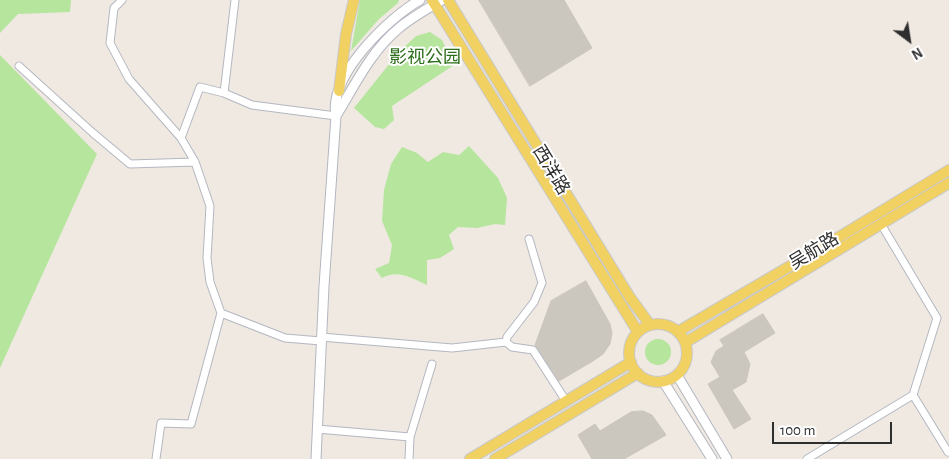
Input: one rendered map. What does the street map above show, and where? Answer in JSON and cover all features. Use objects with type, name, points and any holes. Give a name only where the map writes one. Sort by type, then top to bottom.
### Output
[{"type":"main road","points":[[338,91],[346,34],[354,0]]},
{"type":"main road","name":"西洋路","points":[[448,0],[629,296],[650,325]]},
{"type":"main road","name":"西洋路","points":[[436,2],[445,20],[638,332]]},
{"type":"main road","name":"吴航路","points":[[679,332],[949,170]]},
{"type":"main road","name":"吴航路","points":[[686,342],[949,182]]},
{"type":"main road","points":[[619,302],[629,296]]},
{"type":"main road","points":[[724,304],[731,315]]},
{"type":"main road","points":[[665,324],[679,332],[686,342],[688,351],[687,360],[677,375],[663,381],[651,381],[638,373],[631,362],[630,346],[638,332],[650,325],[665,324]]},
{"type":"main road","points":[[470,459],[631,362]]},
{"type":"main road","points":[[495,459],[638,373]]},
{"type":"street","points":[[122,0],[114,8],[110,43],[129,79],[181,138],[194,162],[210,206],[207,258],[210,282],[221,313],[191,424],[161,423],[156,459]]},
{"type":"street","points":[[224,93],[235,0]]},
{"type":"street","points":[[316,459],[321,339],[336,116],[334,102],[338,91],[365,46],[394,18],[420,0]]},
{"type":"street","points":[[336,116],[363,69],[387,39],[399,27],[436,2]]},
{"type":"street","points":[[19,66],[130,164],[194,162]]},
{"type":"street","points":[[181,138],[200,87],[224,93],[252,105],[336,116]]},
{"type":"street","points":[[807,459],[913,395],[937,318],[881,224]]},
{"type":"street","points":[[506,342],[507,336],[534,302],[542,284],[529,239]]},
{"type":"street","points":[[221,313],[285,338],[452,348],[506,342],[512,347],[534,350],[566,401]]},
{"type":"street","points":[[409,459],[410,437],[432,364]]},
{"type":"street","points":[[677,375],[727,459]]},
{"type":"street","points":[[600,381],[607,392]]},
{"type":"street","points":[[663,381],[712,459]]},
{"type":"street","points":[[913,395],[948,452]]},
{"type":"street","points":[[692,427],[704,420]]},
{"type":"street","points":[[317,429],[410,437]]},
{"type":"green space","points":[[0,0],[71,0],[70,12],[18,14],[0,33]]},
{"type":"green space","points":[[360,0],[399,0],[379,19],[351,51]]},
{"type":"green space","name":"影视公园","points":[[430,32],[442,40],[454,65],[392,106],[394,120],[384,129],[375,127],[354,108],[398,53],[416,36]]},
{"type":"green space","points":[[0,55],[97,154],[0,368]]},
{"type":"green space","points":[[469,146],[498,178],[507,198],[505,225],[495,224],[477,228],[458,227],[449,235],[454,249],[440,258],[427,260],[427,285],[399,274],[388,275],[382,278],[375,269],[389,263],[392,245],[382,221],[384,190],[391,164],[402,147],[417,153],[428,162],[443,152],[459,155]]},
{"type":"green space","points":[[658,339],[667,343],[671,352],[667,361],[658,365],[649,361],[645,352],[649,343]]},
{"type":"building","points":[[479,0],[564,0],[592,48],[530,86]]},
{"type":"building","points":[[586,281],[610,324],[612,333],[610,344],[603,354],[559,381],[535,345],[551,301]]},
{"type":"building","points":[[763,314],[775,333],[744,352],[750,364],[746,382],[732,390],[751,419],[734,429],[708,384],[720,377],[711,362],[716,351],[724,346],[720,340]]},
{"type":"building","points":[[643,411],[652,415],[666,435],[624,459],[592,459],[578,435],[595,424],[600,431],[631,412]]}]
